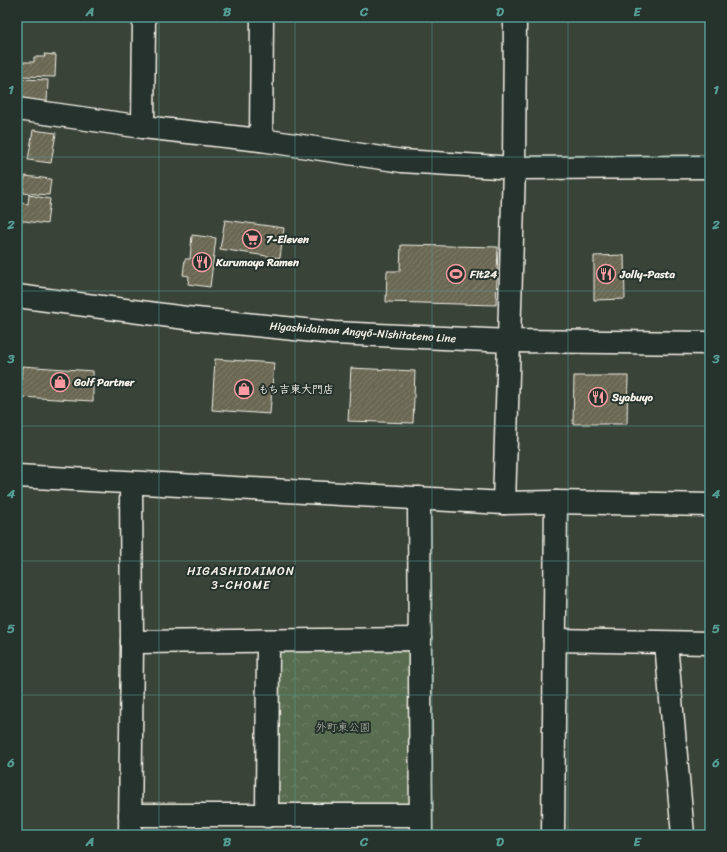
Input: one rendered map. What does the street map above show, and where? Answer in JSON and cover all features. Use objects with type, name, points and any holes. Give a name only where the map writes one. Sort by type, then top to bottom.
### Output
[{"type":"street","points":[[143,127],[144,17]]},
{"type":"street","points":[[261,140],[262,17]]},
{"type":"street","points":[[504,503],[514,168],[515,17]]},
{"type":"street","points":[[17,109],[143,127],[261,140],[402,161],[514,168],[710,167]]},
{"type":"street","name":"Higashidaimon Angyō-Nishitateno Line","points":[[17,296],[186,318],[334,333],[509,341],[710,343]]},
{"type":"street","points":[[17,476],[504,503],[556,502],[710,505]]},
{"type":"street","points":[[131,483],[132,642],[130,825],[267,816],[420,825],[418,498]]},
{"type":"street","points":[[553,835],[556,502]]},
{"type":"street","points":[[132,642],[420,639]]},
{"type":"street","points":[[555,640],[710,643]]},
{"type":"street","points":[[267,816],[268,641]]},
{"type":"street","points":[[666,643],[683,835]]},
{"type":"green space","name":"外町東公園","points":[[409,647],[416,654],[414,801],[407,808],[278,807],[273,650]]},
{"type":"building","points":[[44,54],[56,55],[55,77],[20,76],[21,62],[34,62],[34,57],[45,57]]},
{"type":"building","points":[[21,79],[48,80],[47,102],[27,102],[21,94]]},
{"type":"building","points":[[33,130],[56,133],[51,163],[28,160]]},
{"type":"building","points":[[25,176],[51,179],[49,195],[23,193]]},
{"type":"building","points":[[29,195],[50,199],[47,224],[17,220],[20,203],[28,204]]},
{"type":"building","name":"7-Eleven","points":[[225,220],[284,228],[280,258],[220,249]]},
{"type":"building","points":[[192,235],[216,238],[210,287],[188,284],[189,276],[183,275],[185,259],[190,259]]},
{"type":"building","points":[[401,245],[498,247],[496,305],[386,302],[387,271],[400,271]]},
{"type":"building","points":[[624,255],[625,299],[594,300],[594,256]]},
{"type":"building","points":[[215,359],[274,363],[270,414],[212,410]]},
{"type":"building","points":[[22,366],[93,371],[93,401],[20,397]]},
{"type":"building","points":[[351,368],[415,371],[413,423],[348,421]]},
{"type":"building","points":[[574,376],[628,376],[627,424],[573,424]]},
{"type":"place","name":"7-Eleven","points":[[252,239]]},
{"type":"place","name":"Kurumaya Ramen","points":[[202,262]]},
{"type":"place","name":"Fit24","points":[[456,274]]},
{"type":"place","name":"Jolly-Pasta","points":[[606,274]]},
{"type":"place","name":"Golf Partner","points":[[60,382]]},
{"type":"place","name":"もち吉東大門店","points":[[244,389]]},
{"type":"place","name":"Syabuyo","points":[[598,397]]},
{"type":"district","name":"HIGASHIDAIMON 3-CHOME","points":[[241,578]]}]
